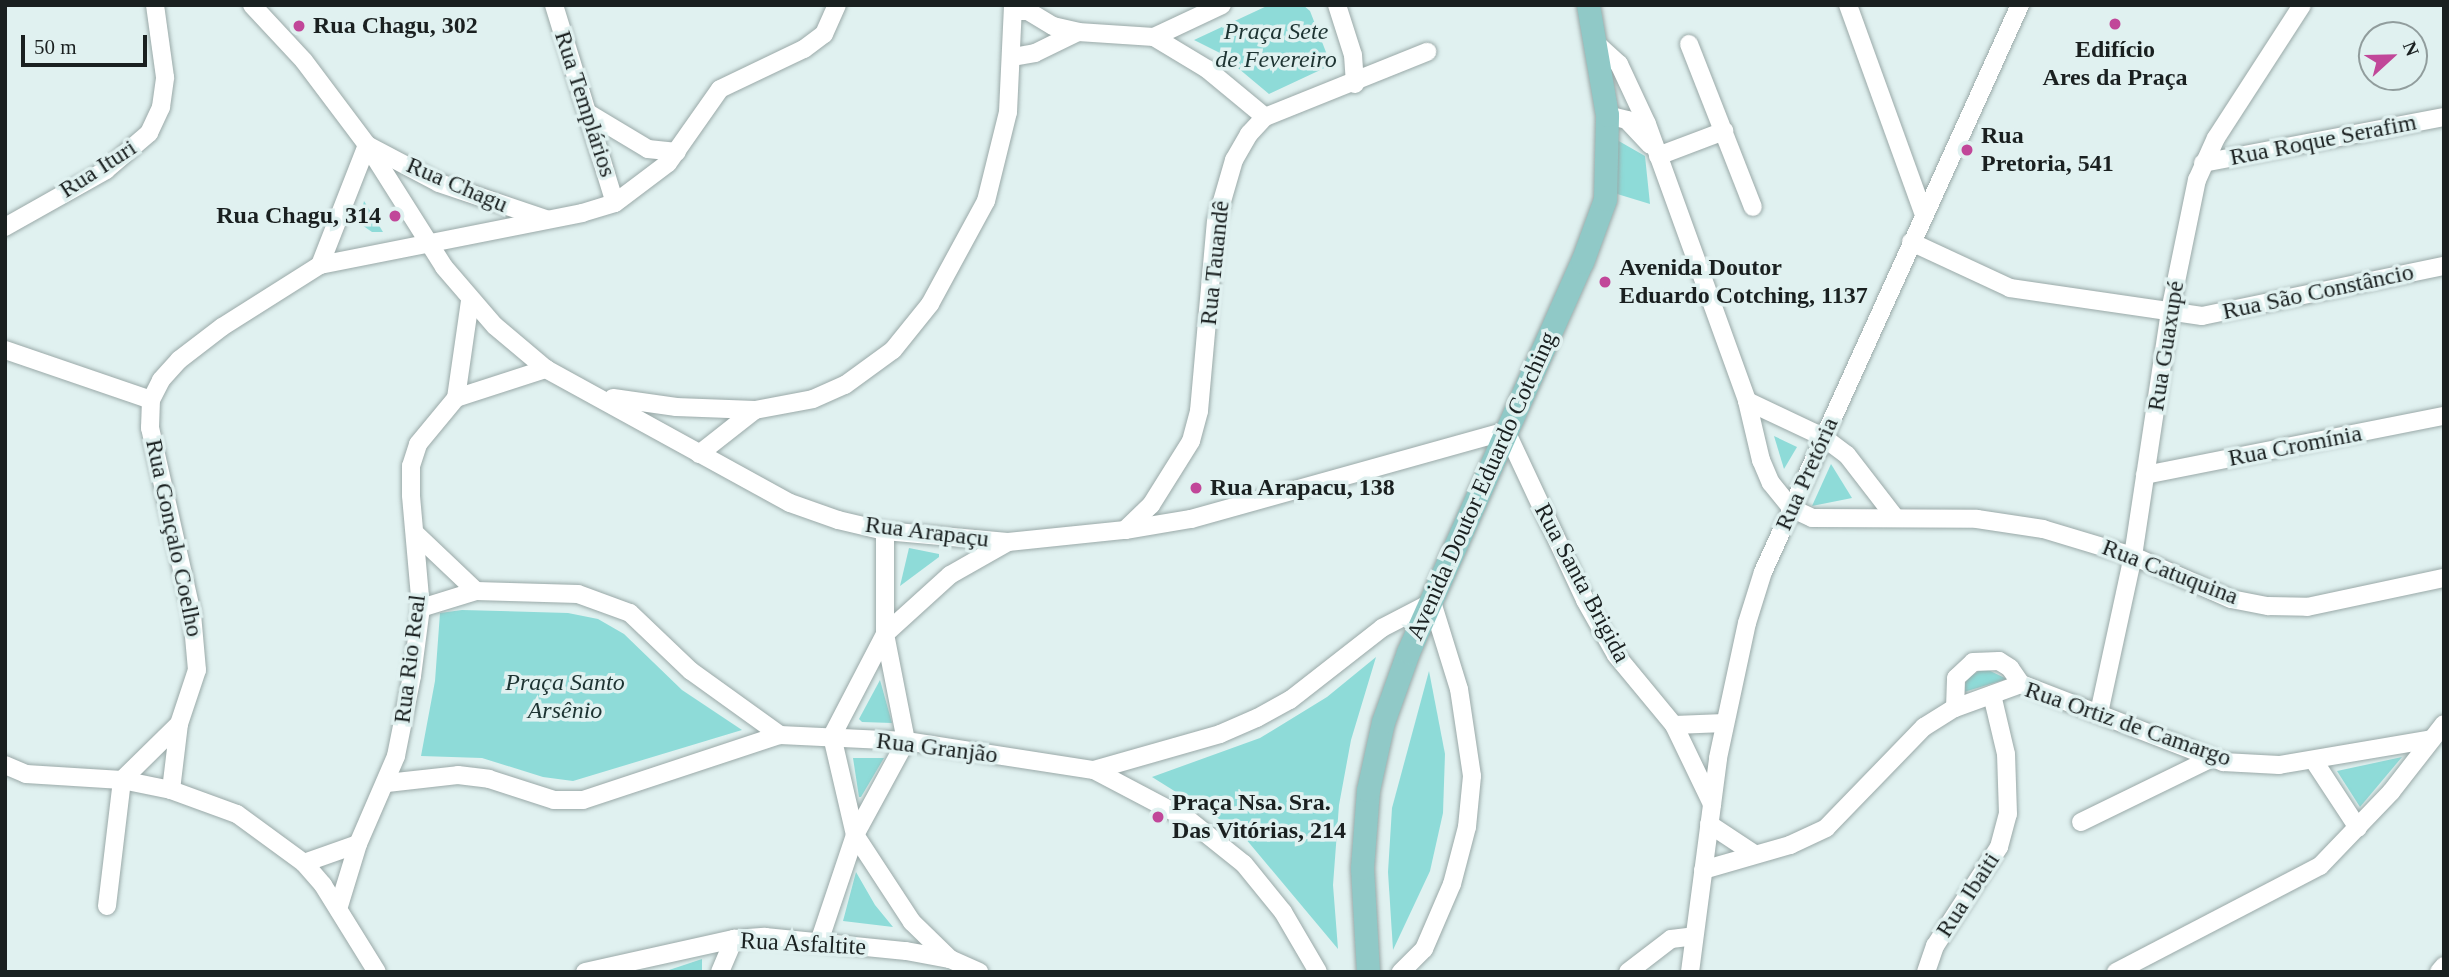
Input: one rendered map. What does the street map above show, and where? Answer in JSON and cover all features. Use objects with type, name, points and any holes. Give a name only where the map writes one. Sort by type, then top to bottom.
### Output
[{"type":"main road","name":"Avenida Doutor Eduardo Cotching","points":[[1368,972],[1362,868],[1368,790],[1383,722],[1432,602],[1582,262],[1605,199],[1607,115],[1599,46],[1588,5]]},
{"type":"street","name":"Rua Ituri","points":[[5,228],[106,170],[149,134],[161,107],[166,77],[155,5]]},
{"type":"street","name":"Rua Chagu","points":[[251,5],[304,61],[367,145],[429,243],[549,220],[615,203],[647,183],[677,152],[720,89],[804,49],[824,34],[837,5]]},
{"type":"street","name":"Rua Templários","points":[[554,5],[615,203]]},
{"type":"street","points":[[596,394],[676,407],[755,410],[813,399],[845,384],[893,350],[912,328],[967,242],[986,201],[1006,122],[1013,57],[1013,8],[1078,32],[1154,37],[1222,5]]},
{"type":"street","points":[[1337,5],[1353,55],[1355,84]]},
{"type":"street","points":[[1847,5],[1924,215]]},
{"type":"street","name":"Rua Pretória","points":[[1690,972],[1712,804],[1747,623],[1791,508],[2020,5]]},
{"type":"street","name":"Rua Guaxupé","points":[[2099,713],[2133,556],[2170,311],[2203,163],[2302,5]]},
{"type":"street","points":[[1040,19],[1041,46]]},
{"type":"street","points":[[1013,57],[1035,53],[1041,46],[1078,32]]},
{"type":"street","points":[[1154,37],[1240,93],[1265,117],[1355,84],[1427,52]]},
{"type":"street","points":[[1689,44],[1753,207]]},
{"type":"street","points":[[1599,46],[1619,64],[1658,156],[1747,401],[1761,460],[1771,483],[1791,508]]},
{"type":"street","points":[[588,113],[648,149],[677,152]]},
{"type":"street","points":[[1607,115],[1627,120],[1658,156]]},
{"type":"street","name":"Rua Tauandê","points":[[1125,530],[1151,505],[1191,441],[1199,411],[1222,192],[1234,160],[1265,117]]},
{"type":"street","name":"Rua Roque Serafim","points":[[2203,163],[2444,117]]},
{"type":"street","points":[[1658,156],[1724,131]]},
{"type":"street","name":"Rua Chagu","points":[[367,145],[439,183],[549,220]]},
{"type":"street","points":[[320,265],[367,145]]},
{"type":"street","name":"Rua São Constâncio","points":[[1911,242],[2010,288],[2202,316],[2444,267]]},
{"type":"street","points":[[5,349],[151,400],[179,360],[320,265],[429,243]]},
{"type":"street","name":"Rua Arapaçu","points":[[429,243],[470,301],[546,369],[596,394],[790,503],[885,531],[1008,542],[1125,530],[1191,519],[1506,431]]},
{"type":"street","points":[[456,398],[470,301]]},
{"type":"street","name":"Rua Rio Real","points":[[339,906],[358,844],[387,783],[412,676],[421,608],[411,466],[430,425],[456,398],[546,369]]},
{"type":"street","name":"Rua Gonçalo Coelho","points":[[151,400],[159,481],[197,650],[194,682],[179,724],[171,790]]},
{"type":"street","points":[[1747,401],[1823,437],[1847,455],[1895,517]]},
{"type":"street","points":[[699,454],[755,410]]},
{"type":"street","name":"Rua Cromínia","points":[[2146,475],[2444,416]]},
{"type":"street","name":"Rua Santa Brigida","points":[[1506,431],[1554,540],[1616,655],[1674,725],[1712,804]]},
{"type":"street","name":"Rua Catuquina","points":[[1791,508],[1812,518],[1977,519],[2043,529],[2133,556],[2231,599],[2268,606],[2307,607],[2444,578]]},
{"type":"street","points":[[819,942],[855,835],[906,741],[885,634],[885,531]]},
{"type":"street","points":[[417,536],[476,591]]},
{"type":"street","points":[[950,959],[912,922],[855,835],[832,736],[885,634],[950,575],[1008,542]]},
{"type":"street","points":[[421,608],[476,591],[578,594],[608,602],[638,619],[691,671],[780,735]]},
{"type":"street","points":[[1094,770],[1220,734],[1257,718],[1290,700],[1382,628],[1432,602],[1459,689],[1472,776],[1467,827],[1452,884],[1424,949],[1401,972]]},
{"type":"street","points":[[1955,708],[1956,678],[1973,662],[1999,662],[2010,667],[2021,684]]},
{"type":"street","name":"Rua Ortiz de Camargo","points":[[1703,870],[1753,853],[1790,845],[1826,828],[1905,742],[1955,708],[2021,684],[2212,758],[2278,765],[2315,761],[2432,739]]},
{"type":"street","name":"Rua Ibaiti","points":[[1926,972],[1935,946],[1999,847],[2008,814],[2006,754],[1992,695]]},
{"type":"street","points":[[1674,725],[1726,723]]},
{"type":"street","name":"Rua Gonçalo Coelho","points":[[122,780],[179,724]]},
{"type":"street","points":[[2116,972],[2320,866],[2358,828],[2444,724]]},
{"type":"street","points":[[387,783],[458,775],[489,779],[554,800],[583,800],[780,735]]},
{"type":"street","name":"Rua Granjão","points":[[780,735],[906,741],[1094,770]]},
{"type":"street","points":[[2081,822],[2212,758]]},
{"type":"street","points":[[2315,761],[2358,828]]},
{"type":"street","points":[[5,765],[26,774],[122,780],[171,790],[237,814],[304,863],[339,906],[377,972]]},
{"type":"street","points":[[1094,770],[1214,837],[1244,864],[1283,912],[1318,970]]},
{"type":"street","points":[[107,906],[122,780]]},
{"type":"street","points":[[1709,824],[1753,853]]},
{"type":"street","points":[[304,863],[358,844]]},
{"type":"street","points":[[1641,969],[1671,939],[1694,936]]},
{"type":"street","points":[[720,972],[734,939]]},
{"type":"street","name":"Rua Asfaltite","points":[[585,972],[631,967],[734,939],[819,942],[950,959],[979,972]]},
{"type":"street","points":[[2439,972],[2444,966]]},
{"type":"green space","name":"Praça Sete de Fevereiro","points":[[1269,5],[1303,5],[1310,11],[1331,65],[1269,94],[1220,53],[1194,40]]},
{"type":"green space","points":[[1617,140],[1645,156],[1650,204],[1614,193]]},
{"type":"green space","points":[[364,201],[383,232],[372,232],[359,223]]},
{"type":"green space","points":[[1774,436],[1797,447],[1784,469]]},
{"type":"green space","points":[[1831,464],[1852,498],[1812,506]]},
{"type":"green space","points":[[909,548],[939,554],[939,557],[900,586]]},
{"type":"green space","name":"Praça Santo Arsênio","points":[[462,610],[568,613],[598,619],[624,634],[682,690],[742,730],[573,781],[543,777],[482,758],[421,756],[435,681],[440,613]]},
{"type":"green space","points":[[1376,657],[1351,740],[1339,805],[1333,885],[1338,949],[1240,832],[1152,777],[1260,738],[1327,697]]},
{"type":"green space","points":[[1984,668],[2007,679],[1964,692],[1966,679]]},
{"type":"green space","points":[[1429,671],[1445,754],[1443,813],[1430,871],[1393,950],[1388,872],[1392,808]]},
{"type":"green space","points":[[880,680],[892,723],[862,722],[859,719]]},
{"type":"green space","points":[[2402,757],[2360,807],[2337,771]]},
{"type":"green space","points":[[853,758],[884,758],[861,797],[859,797]]},
{"type":"green space","points":[[856,872],[875,905],[893,927],[843,921]]},
{"type":"green space","points":[[702,959],[702,972],[663,972]]},
{"type":"place","name":"Edifício Ares da Praça","points":[[2115,24]]},
{"type":"place","name":"Rua Chagu, 302","points":[[299,26]]},
{"type":"place","name":"Rua Pretoria, 541","points":[[1967,150]]},
{"type":"place","name":"Rua Chagu, 314","points":[[395,216]]},
{"type":"place","name":"Avenida Doutor Eduardo Cotching, 1137","points":[[1605,282]]},
{"type":"place","name":"Rua Arapacu, 138","points":[[1196,488]]},
{"type":"place","name":"Praça Nsa. Sra. Das Vitórias, 214","points":[[1158,817]]}]
